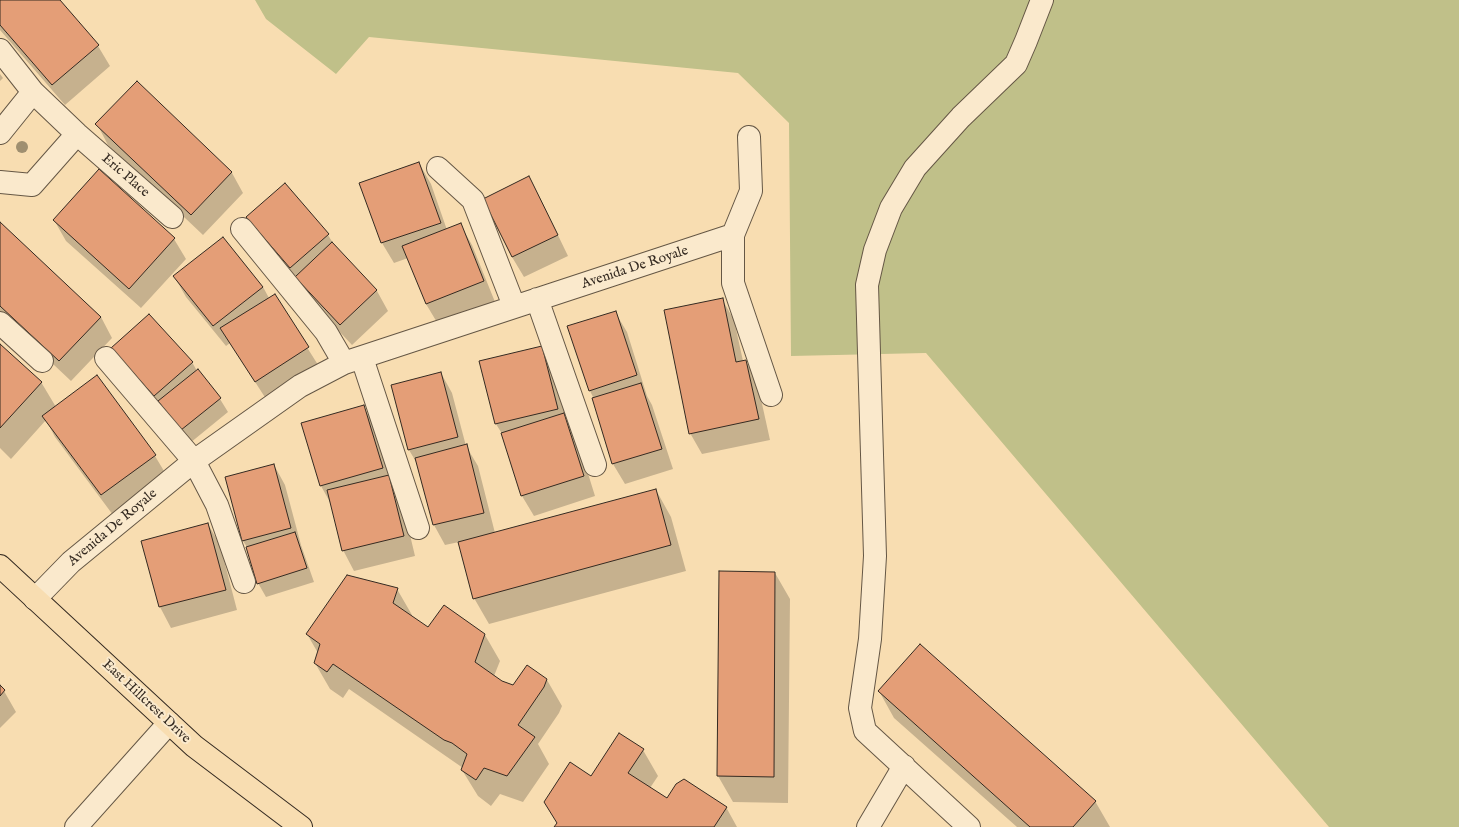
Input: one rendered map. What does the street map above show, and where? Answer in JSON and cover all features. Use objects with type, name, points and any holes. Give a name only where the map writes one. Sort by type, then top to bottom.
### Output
[{"type":"main road","name":"East Hillcrest Drive","points":[[0,566],[194,746],[301,827]]},
{"type":"street","points":[[969,827],[865,731],[860,708],[870,638],[875,556],[867,285],[875,250],[891,208],[915,168],[961,117],[1016,64],[1042,0]]},
{"type":"street","name":"Eric Place","points":[[0,50],[33,92],[77,134],[172,217]]},
{"type":"street","points":[[0,133],[33,92]]},
{"type":"street","points":[[0,182],[32,185],[77,134]]},
{"type":"street","points":[[749,137],[752,192],[733,235],[733,283],[771,395]]},
{"type":"street","points":[[438,168],[473,200],[514,306]]},
{"type":"street","points":[[242,229],[326,332],[353,360],[418,528]]},
{"type":"street","name":"Avenida De Royale","points":[[35,599],[71,562],[194,461],[300,386],[353,360],[733,235]]},
{"type":"street","points":[[537,299],[595,465]]},
{"type":"street","points":[[0,323],[42,361]]},
{"type":"street","points":[[106,358],[194,461],[217,505],[244,582]]},
{"type":"street","points":[[76,827],[169,723]]},
{"type":"street","points":[[868,827],[904,766]]},
{"type":"green space","points":[[255,0],[1459,0],[1459,827],[1329,827],[926,353],[791,356],[789,123],[738,73],[369,37],[336,74],[266,19]]},
{"type":"building","points":[[0,0],[60,0],[99,45],[52,85],[0,25]]},
{"type":"building","points":[[137,81],[232,172],[191,215],[95,124]]},
{"type":"building","points":[[419,162],[441,223],[381,243],[359,183]]},
{"type":"building","points":[[99,169],[175,238],[129,289],[53,220]]},
{"type":"building","points":[[529,176],[558,235],[512,257],[483,199]]},
{"type":"building","points":[[285,183],[329,234],[290,268],[246,217]]},
{"type":"building","points":[[0,222],[101,317],[59,361],[0,306]]},
{"type":"building","points":[[461,223],[484,281],[426,304],[402,246]]},
{"type":"building","points":[[223,237],[263,287],[213,326],[173,276]]},
{"type":"building","points":[[332,242],[377,290],[340,325],[295,277]]},
{"type":"building","points":[[275,294],[309,347],[255,382],[220,328]]},
{"type":"building","points":[[723,298],[736,362],[746,360],[759,419],[689,434],[664,310]]},
{"type":"building","points":[[616,311],[637,375],[589,391],[567,326]]},
{"type":"building","points":[[149,314],[193,362],[154,396],[111,348]]},
{"type":"building","points":[[0,344],[42,382],[0,428]]},
{"type":"building","points":[[542,346],[558,409],[495,424],[479,361]]},
{"type":"building","points":[[198,369],[221,398],[181,430],[158,401]]},
{"type":"building","points":[[441,372],[458,437],[408,450],[391,385]]},
{"type":"building","points":[[97,375],[156,455],[101,495],[42,416]]},
{"type":"building","points":[[641,383],[662,449],[612,464],[592,398]]},
{"type":"building","points":[[364,405],[383,468],[320,486],[301,423]]},
{"type":"building","points":[[564,413],[584,476],[521,496],[501,433]]},
{"type":"building","points":[[467,444],[484,513],[433,525],[415,458]]},
{"type":"building","points":[[274,464],[291,528],[242,541],[225,477]]},
{"type":"building","points":[[389,475],[404,536],[342,551],[327,490]]},
{"type":"building","points":[[656,489],[671,545],[473,599],[458,542]]},
{"type":"building","points":[[208,523],[226,590],[159,607],[141,541]]},
{"type":"building","points":[[295,532],[307,568],[257,584],[246,547]]},
{"type":"building","points":[[719,571],[775,572],[774,777],[717,776]]},
{"type":"building","points":[[347,575],[398,588],[393,603],[428,627],[444,605],[485,634],[475,662],[502,681],[513,685],[527,665],[547,679],[544,687],[518,725],[535,737],[507,776],[484,768],[476,780],[461,770],[467,754],[452,743],[444,740],[333,664],[327,672],[314,663],[320,644],[306,634]]},
{"type":"building","points":[[920,644],[1096,801],[1073,827],[1030,827],[878,691]]},
{"type":"building","points":[[0,685],[5,690],[0,696]]},
{"type":"building","points":[[619,733],[644,749],[628,773],[667,798],[676,784],[684,779],[727,807],[714,827],[554,827],[557,823],[544,802],[570,762],[591,776]]}]
